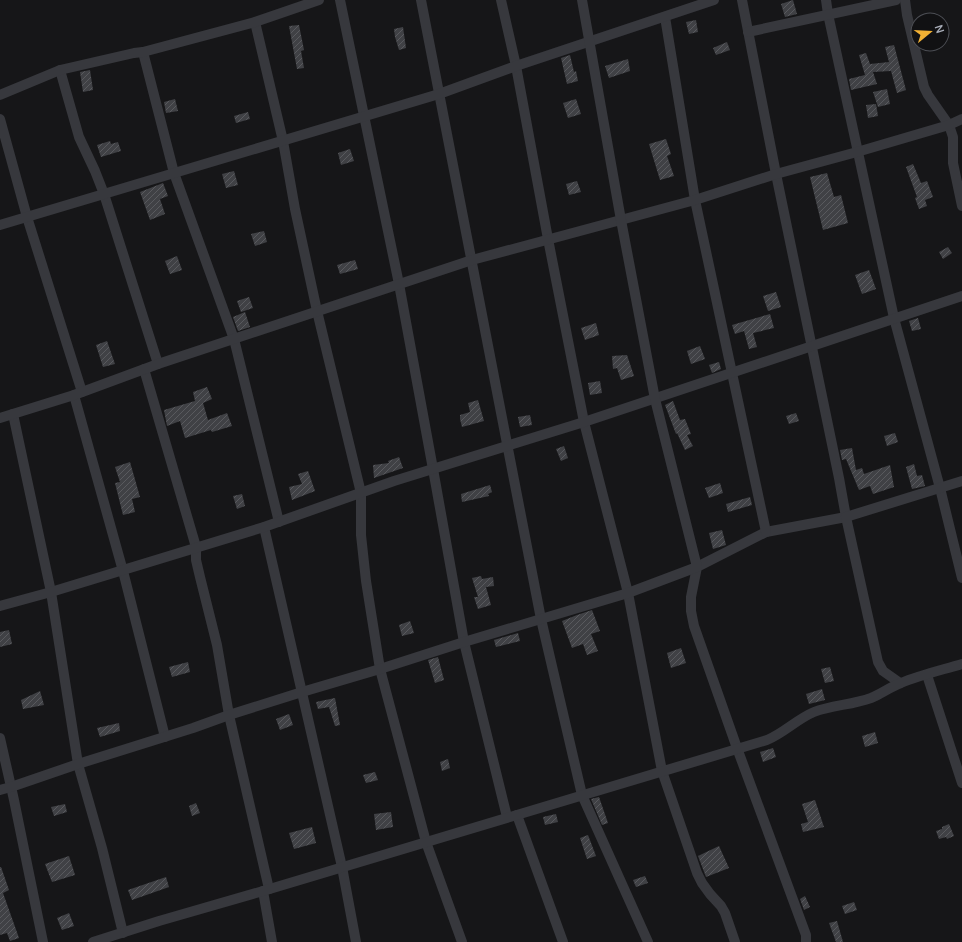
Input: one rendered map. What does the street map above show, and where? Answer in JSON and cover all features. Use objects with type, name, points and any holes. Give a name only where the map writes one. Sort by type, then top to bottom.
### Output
[{"type":"street","points":[[0,95],[60,70],[142,52],[255,22],[319,0]]},
{"type":"street","points":[[340,0],[399,284],[464,642],[512,816],[563,942]]},
{"type":"street","points":[[420,0],[541,619],[582,795],[648,942]]},
{"type":"street","points":[[501,0],[516,66],[584,422],[628,593],[662,771],[697,873],[702,883],[725,913],[735,942]]},
{"type":"street","points":[[582,0],[621,220],[655,399],[697,567],[691,597],[691,611],[694,626],[806,935],[806,942]]},
{"type":"street","points":[[0,225],[439,94],[516,66],[714,0]]},
{"type":"street","points":[[742,0],[811,346],[878,662],[883,671],[900,683]]},
{"type":"street","points":[[826,0],[857,152],[894,318],[940,488],[962,578]]},
{"type":"street","points":[[748,32],[896,0]]},
{"type":"street","points":[[905,0],[907,15],[924,86],[928,95],[949,125],[953,137],[953,163],[962,206]]},
{"type":"street","points":[[665,17],[695,200],[766,532]]},
{"type":"street","points":[[255,22],[283,141],[295,209],[317,311],[361,493],[361,535],[366,581],[380,669],[426,842],[462,942]]},
{"type":"street","points":[[142,52],[174,173],[234,339],[279,522]]},
{"type":"street","points":[[60,70],[79,137],[104,194],[158,364]]},
{"type":"street","points":[[0,119],[78,393],[165,737]]},
{"type":"street","points":[[0,418],[472,260],[695,200],[776,174],[949,125],[962,119]]},
{"type":"street","points":[[0,606],[123,571],[264,527],[394,481],[655,399],[962,296]]},
{"type":"street","points":[[144,369],[196,547],[196,560],[217,645],[229,715],[266,890],[272,942]]},
{"type":"street","points":[[13,414],[52,592],[78,764],[102,848],[123,933]]},
{"type":"street","points":[[0,790],[302,692],[628,593],[697,567],[766,532],[846,516],[962,481]]},
{"type":"street","points":[[264,527],[342,867],[356,942]]},
{"type":"street","points":[[93,942],[767,740],[814,712],[870,698],[881,694],[900,683],[962,664]]},
{"type":"street","points":[[927,675],[962,783]]},
{"type":"street","points":[[0,738],[43,942]]},
{"type":"building","points":[[793,0],[797,14],[785,17],[781,4]]},
{"type":"building","points":[[696,20],[698,32],[689,34],[686,22]]},
{"type":"building","points":[[299,25],[304,50],[301,51],[304,68],[297,69],[289,26]]},
{"type":"building","points":[[403,27],[406,48],[399,50],[394,29]]},
{"type":"building","points":[[727,42],[730,50],[716,55],[713,48]]},
{"type":"building","points":[[894,45],[906,90],[897,93],[891,71],[873,72],[877,84],[851,90],[849,79],[865,75],[859,55],[866,53],[870,64],[889,62],[885,47]]},
{"type":"building","points":[[570,55],[578,81],[567,84],[561,58]]},
{"type":"building","points":[[628,59],[630,71],[609,78],[605,66]]},
{"type":"building","points":[[90,70],[93,90],[83,92],[80,72]]},
{"type":"building","points":[[887,89],[890,104],[878,107],[873,92]]},
{"type":"building","points":[[175,99],[178,111],[166,113],[164,102]]},
{"type":"building","points":[[576,99],[581,114],[568,118],[563,103]]},
{"type":"building","points":[[876,104],[878,116],[868,118],[866,105]]},
{"type":"building","points":[[248,112],[250,119],[236,123],[234,116]]},
{"type":"building","points":[[666,139],[671,154],[667,156],[674,176],[660,180],[649,144]]},
{"type":"building","points":[[110,141],[111,144],[118,142],[121,151],[101,157],[97,145]]},
{"type":"building","points":[[350,149],[354,161],[341,165],[338,153]]},
{"type":"building","points":[[913,164],[921,183],[927,181],[933,197],[925,200],[927,206],[919,209],[915,198],[917,197],[906,167]]},
{"type":"building","points":[[234,171],[238,185],[226,188],[222,174]]},
{"type":"building","points":[[827,173],[834,197],[841,195],[848,223],[823,230],[810,177]]},
{"type":"building","points":[[577,181],[581,192],[569,195],[566,184]]},
{"type":"building","points":[[163,183],[168,196],[160,199],[165,214],[150,220],[140,192]]},
{"type":"building","points":[[264,231],[267,242],[255,246],[251,234]]},
{"type":"building","points":[[948,247],[952,253],[943,259],[939,252]]},
{"type":"building","points":[[177,256],[182,270],[170,274],[165,261]]},
{"type":"building","points":[[355,260],[358,269],[340,274],[337,265]]},
{"type":"building","points":[[869,270],[876,289],[862,294],[855,275]]},
{"type":"building","points":[[776,292],[781,307],[768,311],[763,296]]},
{"type":"building","points":[[249,297],[253,308],[241,312],[237,301]]},
{"type":"building","points":[[245,312],[250,327],[238,331],[233,317]]},
{"type":"building","points":[[770,314],[774,328],[753,333],[757,347],[749,349],[744,331],[735,334],[732,325]]},
{"type":"building","points":[[918,318],[921,329],[912,331],[909,321]]},
{"type":"building","points":[[596,323],[599,335],[585,340],[581,328]]},
{"type":"building","points":[[107,341],[115,364],[103,367],[96,345]]},
{"type":"building","points":[[700,346],[705,359],[691,364],[687,351]]},
{"type":"building","points":[[627,355],[634,376],[621,380],[617,368],[613,369],[612,356]]},
{"type":"building","points":[[719,362],[721,369],[712,373],[709,365]]},
{"type":"building","points":[[600,381],[602,393],[590,395],[588,383]]},
{"type":"building","points":[[207,387],[212,399],[203,403],[208,420],[227,413],[232,426],[212,432],[211,430],[185,438],[180,421],[167,426],[164,410],[195,401],[193,392]]},
{"type":"building","points":[[478,400],[484,421],[462,427],[460,415],[470,412],[468,403]]},
{"type":"building","points":[[673,401],[680,420],[685,419],[691,434],[687,435],[693,446],[685,450],[677,433],[676,434],[665,405]]},
{"type":"building","points":[[796,413],[799,421],[789,424],[786,416]]},
{"type":"building","points":[[530,415],[532,425],[520,427],[518,417]]},
{"type":"building","points":[[895,433],[898,442],[887,446],[884,436]]},
{"type":"building","points":[[564,446],[568,458],[561,461],[556,449]]},
{"type":"building","points":[[852,448],[856,470],[862,468],[864,474],[890,465],[894,487],[873,494],[870,486],[859,490],[846,459],[842,460],[840,450]]},
{"type":"building","points":[[399,457],[403,468],[374,478],[373,465],[389,463],[388,461]]},
{"type":"building","points":[[130,462],[140,497],[132,499],[135,512],[123,515],[115,483],[120,482],[115,467]]},
{"type":"building","points":[[914,464],[917,476],[922,475],[925,486],[912,489],[906,467]]},
{"type":"building","points":[[308,471],[315,491],[292,500],[289,487],[302,484],[298,474]]},
{"type":"building","points":[[720,483],[723,493],[709,498],[705,488]]},
{"type":"building","points":[[490,485],[492,492],[488,494],[489,496],[462,502],[461,494]]},
{"type":"building","points":[[242,494],[245,506],[237,509],[233,496]]},
{"type":"building","points":[[750,497],[752,505],[728,512],[726,504]]},
{"type":"building","points":[[722,530],[726,545],[713,549],[709,533]]},
{"type":"building","points":[[481,576],[482,579],[493,577],[494,586],[486,587],[491,605],[478,609],[474,597],[478,597],[472,578]]},
{"type":"building","points":[[592,610],[600,631],[591,634],[598,651],[587,655],[583,644],[572,648],[562,621]]},
{"type":"building","points":[[410,621],[414,633],[402,636],[399,625]]},
{"type":"building","points":[[9,630],[12,644],[0,647],[0,632]]},
{"type":"building","points":[[518,633],[520,641],[496,647],[494,640]]},
{"type":"building","points":[[681,648],[686,663],[671,668],[667,653]]},
{"type":"building","points":[[438,657],[444,680],[435,683],[428,660]]},
{"type":"building","points":[[188,662],[190,672],[172,677],[169,667]]},
{"type":"building","points":[[830,667],[834,681],[825,683],[821,669]]},
{"type":"building","points":[[822,689],[825,700],[809,704],[806,694]]},
{"type":"building","points":[[40,691],[44,705],[23,709],[21,700]]},
{"type":"building","points":[[335,698],[340,725],[335,726],[329,707],[318,709],[316,702]]},
{"type":"building","points":[[289,714],[293,725],[280,730],[276,719]]},
{"type":"building","points":[[119,723],[120,731],[100,737],[97,728]]},
{"type":"building","points":[[875,732],[878,743],[865,747],[862,736]]},
{"type":"building","points":[[773,748],[776,757],[763,762],[760,752]]},
{"type":"building","points":[[448,759],[450,768],[442,771],[440,762]]},
{"type":"building","points":[[375,772],[378,780],[366,783],[363,775]]},
{"type":"building","points":[[599,797],[608,823],[602,825],[591,799]]},
{"type":"building","points":[[815,800],[824,827],[803,832],[801,824],[808,822],[802,804]]},
{"type":"building","points":[[196,803],[200,813],[192,816],[189,806]]},
{"type":"building","points":[[65,804],[67,812],[54,816],[51,807]]},
{"type":"building","points":[[391,812],[393,827],[376,830],[374,814]]},
{"type":"building","points":[[556,814],[558,822],[545,825],[543,817]]},
{"type":"building","points":[[949,824],[954,836],[947,839],[946,837],[939,839],[936,831]]},
{"type":"building","points":[[312,827],[316,843],[294,849],[289,833]]},
{"type":"building","points":[[588,835],[596,856],[587,859],[580,838]]},
{"type":"building","points":[[719,846],[729,868],[706,877],[698,856]]},
{"type":"building","points":[[69,856],[75,875],[52,882],[45,864]]},
{"type":"building","points":[[0,867],[9,890],[3,893],[19,938],[10,941],[7,933],[0,935]]},
{"type":"building","points":[[645,876],[648,883],[636,887],[633,880]]},
{"type":"building","points":[[166,877],[169,887],[132,900],[128,890]]},
{"type":"building","points":[[805,896],[810,907],[804,910],[800,899]]},
{"type":"building","points":[[854,902],[857,910],[845,914],[842,906]]},
{"type":"building","points":[[69,913],[74,926],[62,930],[57,918]]},
{"type":"building","points":[[837,921],[843,942],[836,942],[829,923]]}]
